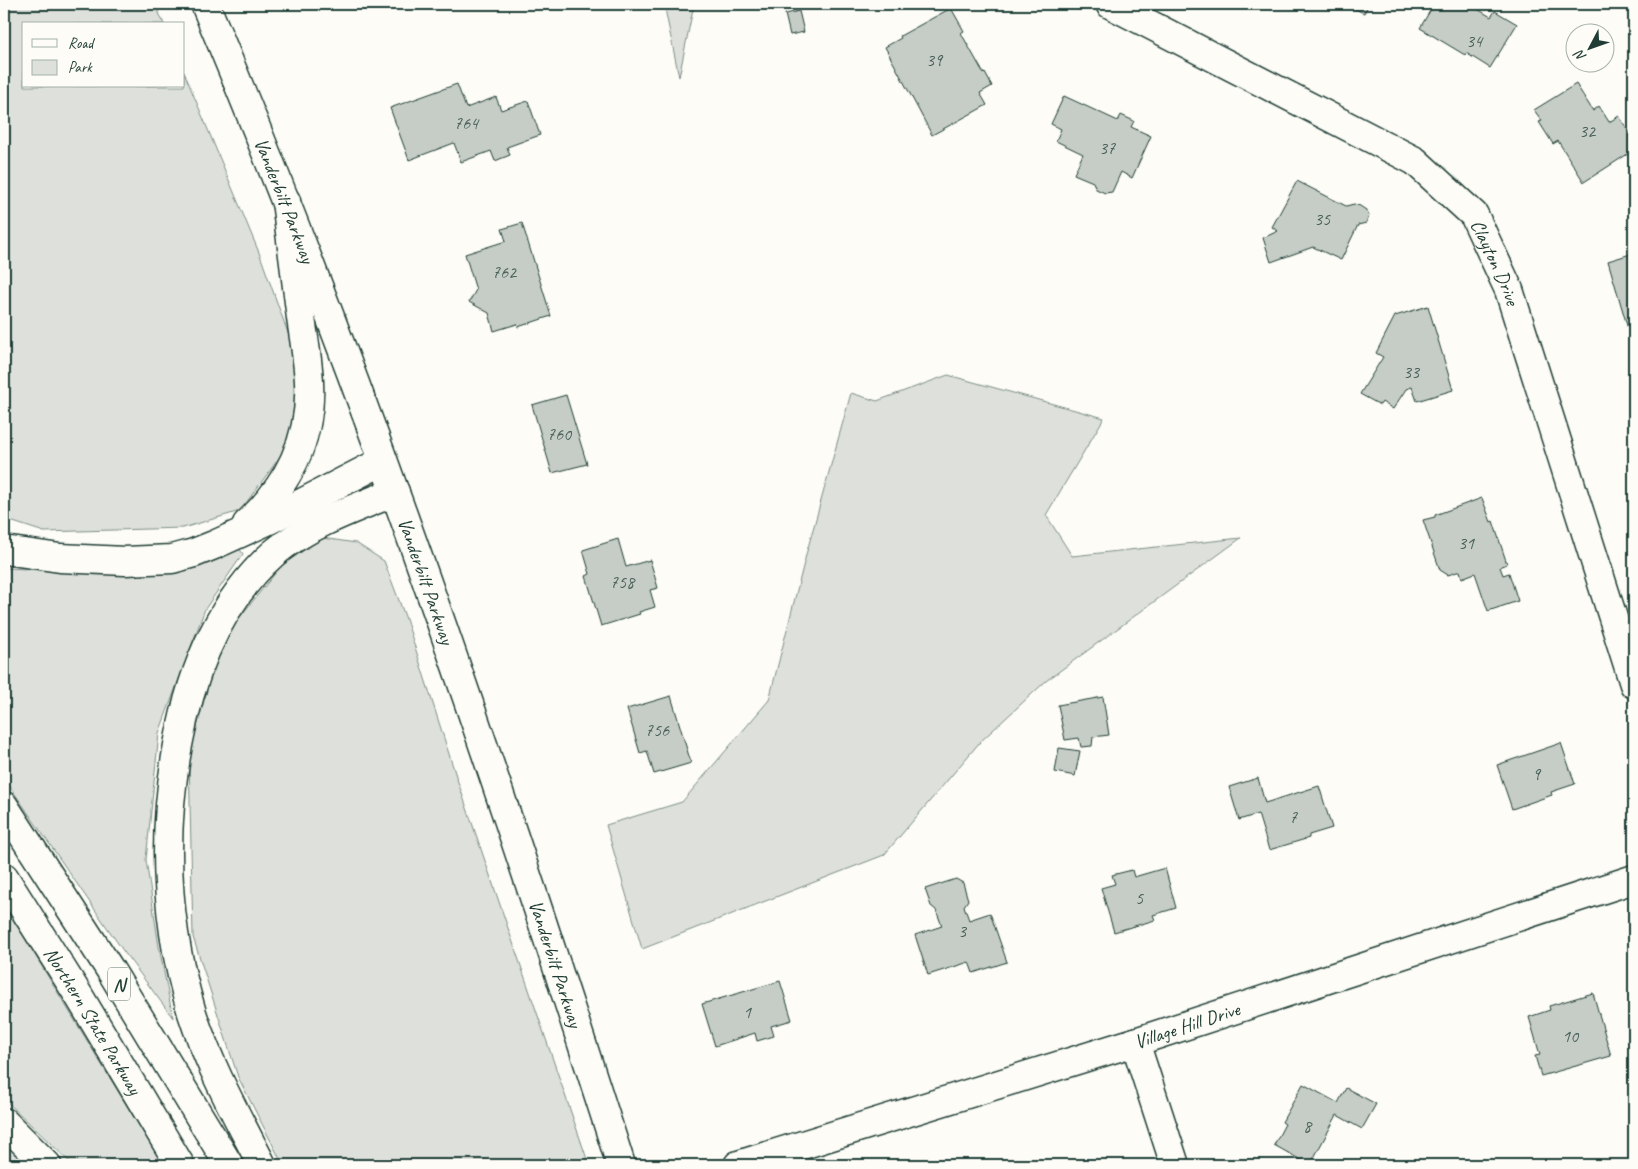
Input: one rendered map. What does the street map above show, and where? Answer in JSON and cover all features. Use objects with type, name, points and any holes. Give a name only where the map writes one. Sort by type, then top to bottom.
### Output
[{"type":"main road","name":"Vanderbilt Parkway","points":[[205,4],[286,201],[395,492],[487,755],[622,1165]]},
{"type":"main road","name":"Clayton Drive","points":[[1110,4],[1415,161],[1474,215],[1508,290],[1634,684]]},
{"type":"main road","points":[[234,536],[273,496],[288,475],[298,455],[308,416],[309,381],[286,201]]},
{"type":"main road","points":[[4,550],[60,558],[125,561],[163,559],[194,553],[269,520],[383,461]]},
{"type":"main road","points":[[262,1165],[222,1086],[193,1015],[176,950],[168,879],[167,844],[169,803],[181,730],[197,672],[211,637],[225,610],[242,586],[275,553],[295,539],[342,513],[395,492]]},
{"type":"main road","name":"Northern State Parkway","points":[[4,806],[111,971],[229,1165]]},
{"type":"main road","name":"Northern State Parkway","points":[[4,877],[79,996],[180,1165]]},
{"type":"main road","name":"Village Hill Drive","points":[[738,1165],[1136,1042],[1634,878]]},
{"type":"main road","points":[[1136,1042],[1175,1165]]},
{"type":"main road","points":[[4,1122],[47,1165]]},
{"type":"green space","points":[[4,4],[155,4],[163,22],[22,22],[22,88],[185,88],[185,74],[260,255],[293,347],[304,403],[291,442],[240,511],[183,528],[44,532],[4,519]]},
{"type":"green space","points":[[664,4],[694,4],[679,77]]},
{"type":"green space","points":[[948,375],[1104,418],[1046,515],[1072,556],[1241,538],[1046,681],[980,742],[884,855],[642,949],[606,825],[682,802],[769,700],[807,551],[851,393],[877,401]]},
{"type":"green space","points":[[322,538],[356,543],[384,561],[406,619],[457,779],[589,1165],[283,1165],[238,1077],[193,937],[189,758],[219,643],[281,566]]},
{"type":"green space","points":[[237,545],[243,554],[205,609],[159,733],[146,860],[159,947],[173,1018],[124,952],[4,778],[4,568],[123,573]]},
{"type":"green space","points":[[4,906],[163,1165],[73,1165],[4,1099]]},
{"type":"green space","points":[[4,1142],[28,1165],[4,1165]]},
{"type":"building","points":[[1344,4],[1369,4],[1364,13]]},
{"type":"building","points":[[1434,4],[1469,4],[1491,17],[1495,11],[1517,24],[1490,68],[1420,28]]},
{"type":"building","points":[[951,8],[964,31],[961,33],[992,86],[980,93],[987,105],[932,135],[885,47],[901,38],[900,36]]},
{"type":"building","points":[[799,11],[804,32],[790,35],[785,14]]},
{"type":"building","points":[[457,84],[466,108],[496,97],[501,110],[528,101],[540,135],[507,147],[510,155],[495,161],[491,151],[461,162],[454,143],[409,160],[390,108]]},
{"type":"building","points":[[1576,84],[1593,111],[1599,106],[1609,122],[1619,116],[1634,140],[1634,150],[1584,182],[1558,141],[1553,144],[1539,122],[1542,121],[1534,110]]},
{"type":"building","points":[[1064,96],[1118,121],[1121,115],[1134,121],[1131,127],[1151,136],[1132,178],[1121,172],[1112,192],[1105,193],[1096,189],[1093,182],[1074,174],[1083,154],[1056,141],[1061,129],[1051,124]]},
{"type":"building","points":[[1297,181],[1346,206],[1354,204],[1366,210],[1369,216],[1366,223],[1358,225],[1341,260],[1313,247],[1271,262],[1263,238],[1278,231],[1272,227]]},
{"type":"building","points":[[522,223],[551,316],[518,327],[517,324],[494,331],[489,313],[469,302],[476,290],[465,254],[506,241],[502,229]]},
{"type":"building","points":[[1634,253],[1634,338],[1631,339],[1608,261]]},
{"type":"building","points":[[1428,306],[1453,390],[1417,401],[1412,387],[1406,389],[1393,409],[1382,402],[1380,405],[1360,394],[1383,357],[1376,353],[1395,316]]},
{"type":"building","points":[[566,395],[587,464],[552,473],[532,405]]},
{"type":"building","points":[[1482,498],[1491,522],[1493,521],[1507,564],[1500,567],[1503,575],[1509,573],[1518,601],[1488,611],[1475,573],[1462,578],[1460,571],[1448,575],[1440,570],[1423,520]]},
{"type":"building","points":[[618,539],[626,567],[650,560],[658,588],[650,590],[655,607],[639,612],[640,614],[601,626],[586,576],[590,574],[583,550]]},
{"type":"building","points":[[671,696],[691,763],[654,774],[647,751],[640,753],[627,709]]},
{"type":"building","points":[[1103,697],[1109,735],[1093,737],[1092,746],[1081,747],[1079,738],[1065,740],[1058,705]]},
{"type":"building","points":[[1561,743],[1575,784],[1551,792],[1552,795],[1512,809],[1497,765]]},
{"type":"building","points":[[1059,748],[1080,751],[1075,776],[1055,772]]},
{"type":"building","points":[[1258,778],[1265,803],[1319,786],[1332,828],[1309,835],[1309,838],[1269,850],[1258,814],[1239,820],[1229,787]]},
{"type":"building","points":[[1165,868],[1176,908],[1153,915],[1155,920],[1114,932],[1101,888],[1115,884],[1112,875],[1132,870],[1134,877]]},
{"type":"building","points":[[956,879],[963,883],[968,900],[964,906],[969,920],[990,913],[1007,962],[973,973],[969,962],[928,975],[915,935],[942,926],[936,910],[931,906],[925,889]]},
{"type":"building","points":[[780,981],[792,1020],[771,1026],[774,1036],[757,1041],[755,1033],[715,1046],[702,1004]]},
{"type":"building","points":[[1593,993],[1611,1056],[1541,1076],[1535,1056],[1540,1055],[1529,1017],[1550,1010],[1549,1006]]},
{"type":"building","points":[[1303,1084],[1338,1103],[1346,1088],[1376,1104],[1362,1129],[1337,1115],[1310,1165],[1274,1145],[1285,1124],[1282,1122]]}]
